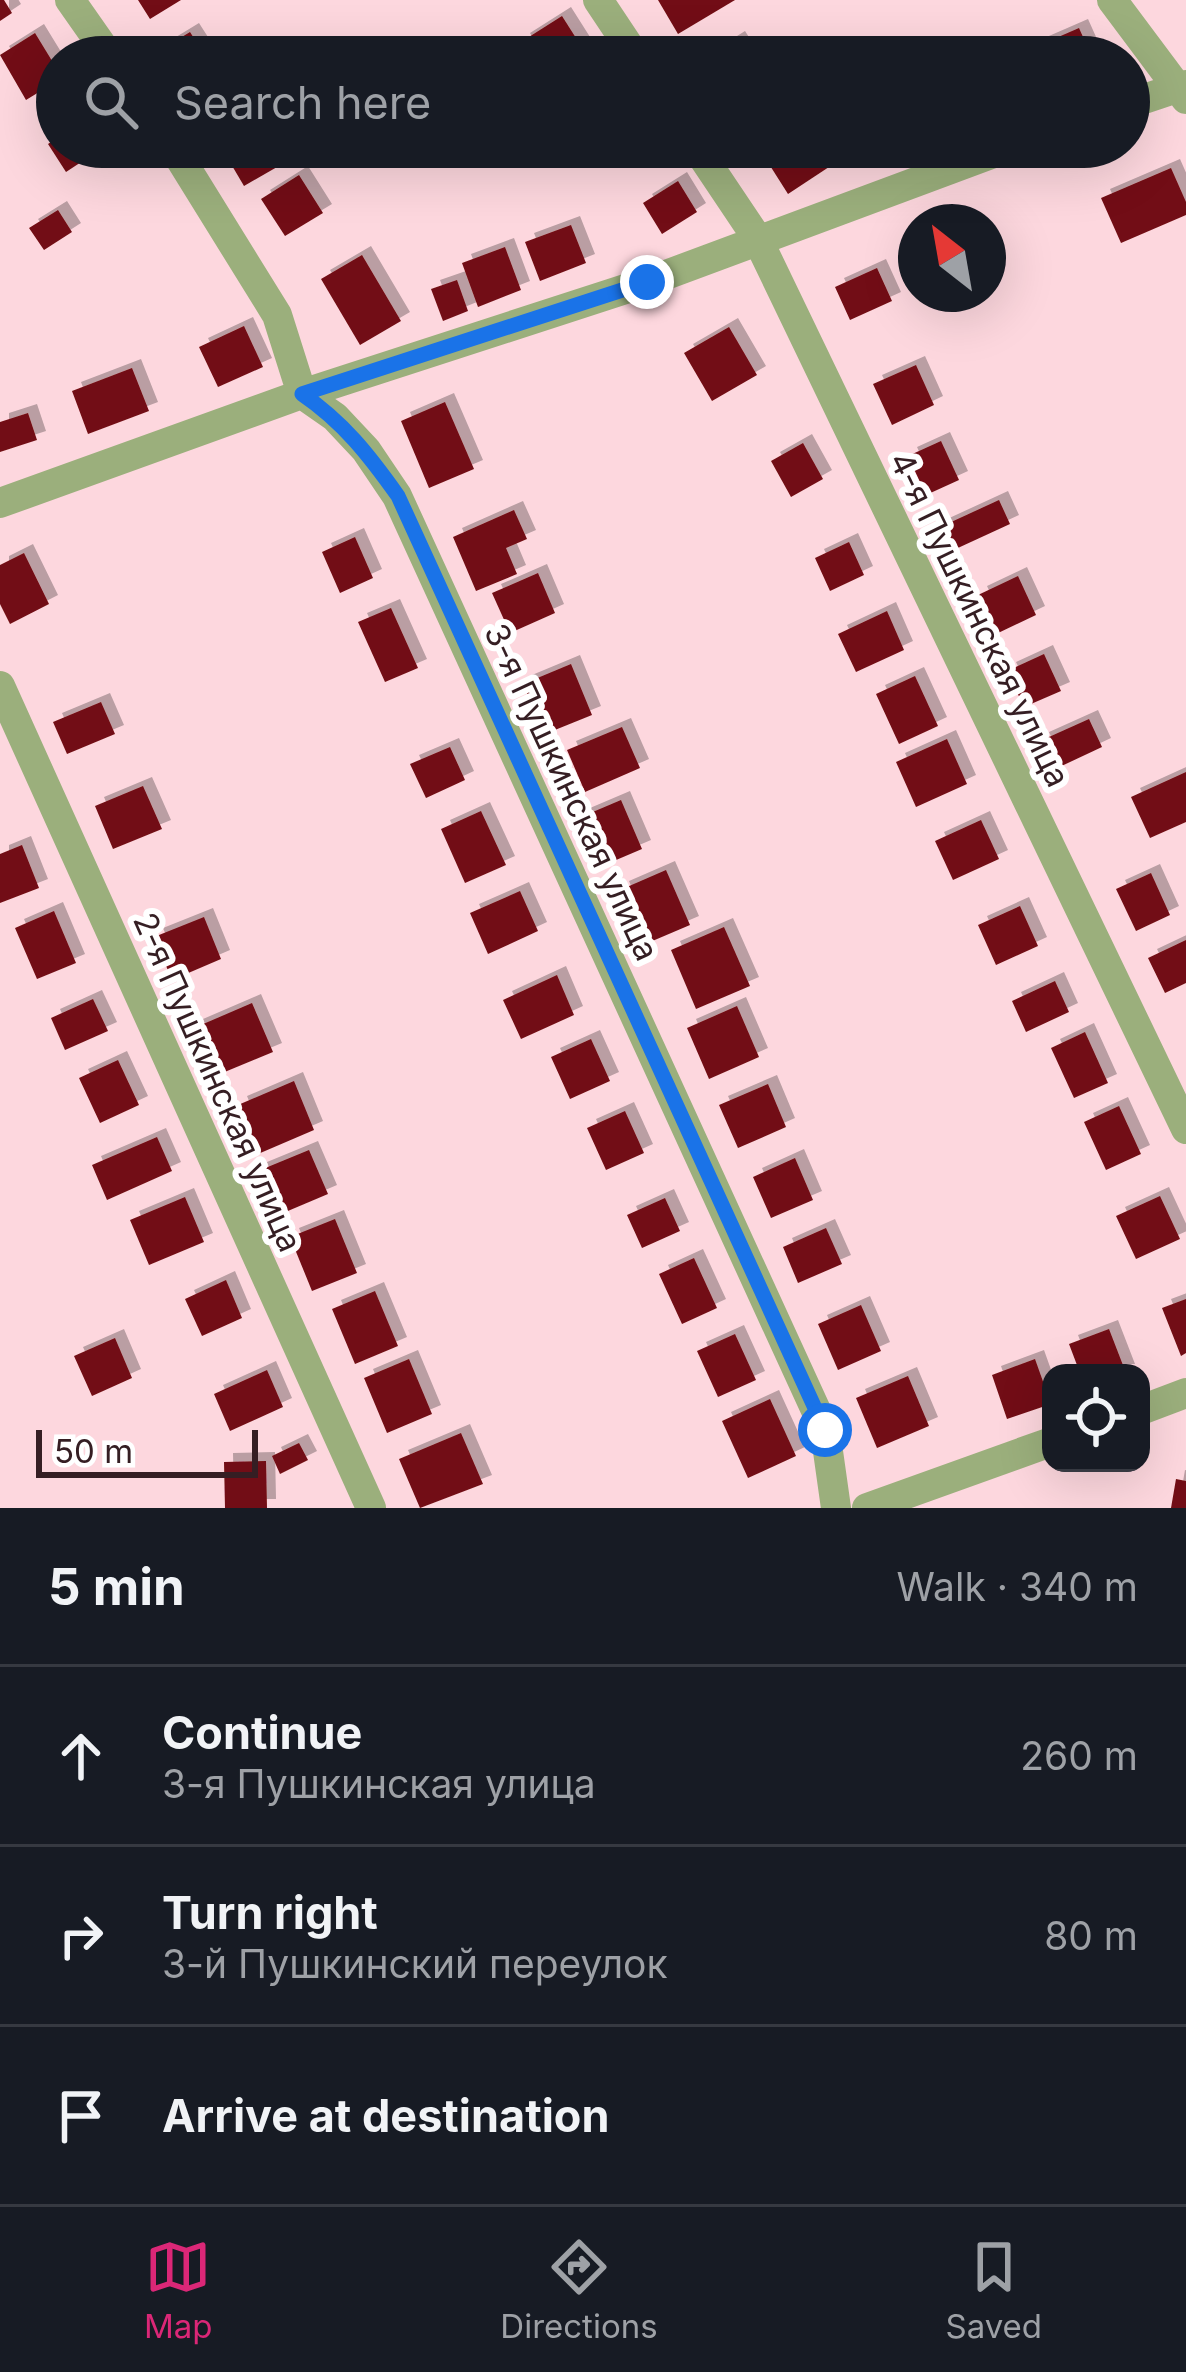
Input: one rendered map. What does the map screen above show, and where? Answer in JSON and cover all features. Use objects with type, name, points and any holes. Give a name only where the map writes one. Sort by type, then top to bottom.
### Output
[{"type":"street","points":[[70,0],[95,36]]},
{"type":"street","points":[[598,0],[622,36]]},
{"type":"street","points":[[1112,0],[1141,36]]},
{"type":"street","points":[[1150,48],[1184,90],[1150,99]]},
{"type":"street","points":[[186,168],[277,315],[302,394]]},
{"type":"street","name":"4-я Пушкинская улица","points":[[710,168],[757,238],[1186,1130]]},
{"type":"street","points":[[0,503],[302,394],[647,282],[952,168]]},
{"type":"street","name":"3-я Пушкинская улица","points":[[302,394],[334,417],[366,450],[398,496],[825,1430],[836,1508]]},
{"type":"street","name":"2-я Пушкинская улица","points":[[0,686],[370,1508]]},
{"type":"street","points":[[1150,1406],[1186,1394]]},
{"type":"street","points":[[867,1508],[1042,1445]]},
{"type":"building","points":[[0,0],[12,13],[0,21]]},
{"type":"building","points":[[138,0],[181,0],[150,19]]},
{"type":"building","points":[[658,0],[735,0],[678,34]]},
{"type":"building","points":[[562,16],[575,36],[530,36]]},
{"type":"building","points":[[35,33],[36,94],[26,100],[0,55]]},
{"type":"building","points":[[233,168],[275,168],[244,186]]},
{"type":"building","points":[[772,168],[827,168],[788,194]]},
{"type":"building","points":[[1171,168],[1186,202],[1186,215],[1121,243],[1101,198]]},
{"type":"building","points":[[299,175],[323,213],[285,236],[261,199]]},
{"type":"building","points":[[678,181],[697,212],[662,234],[643,203]]},
{"type":"building","points":[[58,210],[72,232],[44,250],[29,228]]},
{"type":"building","points":[[571,225],[586,263],[540,281],[525,242]]},
{"type":"building","points":[[505,247],[521,290],[478,307],[462,263]]},
{"type":"building","points":[[362,255],[401,321],[360,345],[321,279]]},
{"type":"building","points":[[877,268],[892,301],[850,320],[835,287]]},
{"type":"building","points":[[457,280],[468,311],[443,321],[431,289]]},
{"type":"building","points":[[244,326],[263,367],[218,387],[199,347]]},
{"type":"building","points":[[729,327],[757,375],[712,401],[684,353]]},
{"type":"building","points":[[916,365],[934,405],[892,425],[873,384]]},
{"type":"building","points":[[132,368],[149,411],[88,434],[72,391]]},
{"type":"building","points":[[445,402],[474,469],[429,488],[401,421]]},
{"type":"building","points":[[28,413],[37,440],[0,452],[0,422]]},
{"type":"building","points":[[941,441],[959,480],[926,495],[908,456]]},
{"type":"building","points":[[803,443],[823,479],[791,497],[771,461]]},
{"type":"building","points":[[999,500],[1010,524],[947,553],[936,529]]},
{"type":"building","points":[[514,510],[527,539],[506,548],[517,574],[476,591],[453,537]]},
{"type":"building","points":[[355,537],[373,578],[340,593],[322,552]]},
{"type":"building","points":[[849,542],[864,575],[830,591],[815,558]]},
{"type":"building","points":[[24,553],[49,604],[10,624],[0,604],[0,565]]},
{"type":"building","points":[[538,573],[555,613],[510,633],[492,593]]},
{"type":"building","points":[[1018,576],[1036,615],[996,634],[978,595]]},
{"type":"building","points":[[391,608],[418,668],[385,682],[358,622]]},
{"type":"building","points":[[887,611],[904,650],[856,672],[838,634]]},
{"type":"building","points":[[1044,654],[1061,691],[1024,707],[1007,671]]},
{"type":"building","points":[[571,664],[592,715],[545,734],[523,684]]},
{"type":"building","points":[[915,676],[938,726],[899,744],[876,694]]},
{"type":"building","points":[[101,702],[115,734],[67,754],[53,722]]},
{"type":"building","points":[[1089,719],[1102,747],[1053,770],[1040,741]]},
{"type":"building","points":[[622,727],[640,768],[585,792],[567,750]]},
{"type":"building","points":[[947,739],[967,784],[916,807],[896,762]]},
{"type":"building","points":[[450,747],[465,780],[426,798],[410,764]]},
{"type":"building","points":[[1186,772],[1186,822],[1150,838],[1131,797]]},
{"type":"building","points":[[143,786],[162,829],[113,849],[95,806]]},
{"type":"building","points":[[621,800],[642,849],[602,866],[581,817]]},
{"type":"building","points":[[481,811],[506,865],[465,883],[441,829]]},
{"type":"building","points":[[981,820],[999,859],[953,880],[935,841]]},
{"type":"building","points":[[22,845],[39,888],[0,903],[0,854]]},
{"type":"building","points":[[666,870],[690,925],[643,945],[620,890]]},
{"type":"building","points":[[1151,873],[1170,915],[1136,931],[1116,889]]},
{"type":"building","points":[[520,891],[538,931],[488,954],[470,913]]},
{"type":"building","points":[[1020,906],[1038,946],[996,965],[978,925]]},
{"type":"building","points":[[54,911],[76,963],[37,979],[15,928]]},
{"type":"building","points":[[204,917],[221,959],[172,980],[154,937]]},
{"type":"building","points":[[724,927],[750,986],[696,1009],[671,950]]},
{"type":"building","points":[[1186,940],[1186,983],[1165,993],[1148,958]]},
{"type":"building","points":[[557,975],[574,1015],[521,1039],[503,1000]]},
{"type":"building","points":[[1055,981],[1069,1012],[1026,1032],[1012,1001]]},
{"type":"building","points":[[93,999],[108,1031],[65,1050],[51,1018]]},
{"type":"building","points":[[252,1003],[273,1052],[215,1076],[194,1028]]},
{"type":"building","points":[[737,1006],[759,1057],[709,1079],[687,1028]]},
{"type":"building","points":[[1085,1032],[1108,1083],[1074,1098],[1051,1048]]},
{"type":"building","points":[[591,1039],[610,1081],[570,1099],[551,1057]]},
{"type":"building","points":[[118,1060],[139,1105],[100,1123],[79,1078]]},
{"type":"building","points":[[294,1081],[314,1130],[258,1154],[238,1105]]},
{"type":"building","points":[[768,1084],[786,1127],[738,1148],[719,1105]]},
{"type":"building","points":[[1119,1106],[1141,1154],[1106,1170],[1084,1122]]},
{"type":"building","points":[[625,1111],[644,1153],[606,1170],[587,1128]]},
{"type":"building","points":[[157,1137],[172,1171],[107,1200],[92,1165]]},
{"type":"building","points":[[309,1150],[328,1194],[276,1216],[258,1171]]},
{"type":"building","points":[[795,1158],[813,1200],[771,1218],[753,1177]]},
{"type":"building","points":[[1160,1196],[1180,1239],[1136,1259],[1116,1216]]},
{"type":"building","points":[[185,1197],[204,1242],[149,1265],[130,1220]]},
{"type":"building","points":[[665,1198],[680,1231],[642,1248],[627,1215]]},
{"type":"building","points":[[335,1219],[357,1273],[312,1291],[290,1237]]},
{"type":"building","points":[[826,1228],[842,1264],[798,1283],[783,1247]]},
{"type":"building","points":[[694,1258],[717,1308],[682,1324],[659,1274]]},
{"type":"building","points":[[226,1280],[242,1318],[202,1336],[185,1299]]},
{"type":"building","points":[[375,1291],[398,1346],[355,1364],[332,1309]]},
{"type":"building","points":[[1186,1299],[1186,1353],[1181,1356],[1162,1308]]},
{"type":"building","points":[[861,1305],[881,1351],[838,1370],[818,1324]]},
{"type":"building","points":[[1109,1329],[1123,1364],[1077,1364],[1069,1344]]},
{"type":"building","points":[[735,1334],[756,1380],[718,1397],[697,1351]]},
{"type":"building","points":[[115,1338],[132,1378],[92,1396],[74,1356]]},
{"type":"building","points":[[409,1359],[432,1414],[387,1433],[364,1378]]},
{"type":"building","points":[[1035,1359],[1042,1379],[1042,1407],[1007,1419],[992,1375]]},
{"type":"building","points":[[267,1370],[283,1407],[230,1431],[214,1394]]},
{"type":"building","points":[[908,1376],[929,1426],[877,1448],[856,1398]]},
{"type":"building","points":[[770,1399],[796,1456],[748,1478],[722,1421]]},
{"type":"building","points":[[461,1433],[483,1484],[420,1508],[399,1459]]},
{"type":"building","points":[[299,1443],[308,1460],[280,1474],[272,1456]]},
{"type":"building","points":[[266,1461],[267,1508],[225,1508],[224,1462]]},
{"type":"building","points":[[1176,1479],[1186,1481],[1186,1508],[1171,1508]]},
{"type":"route","points":[[647,282],[302,394],[334,417],[366,450],[398,496],[825,1430]]}]
